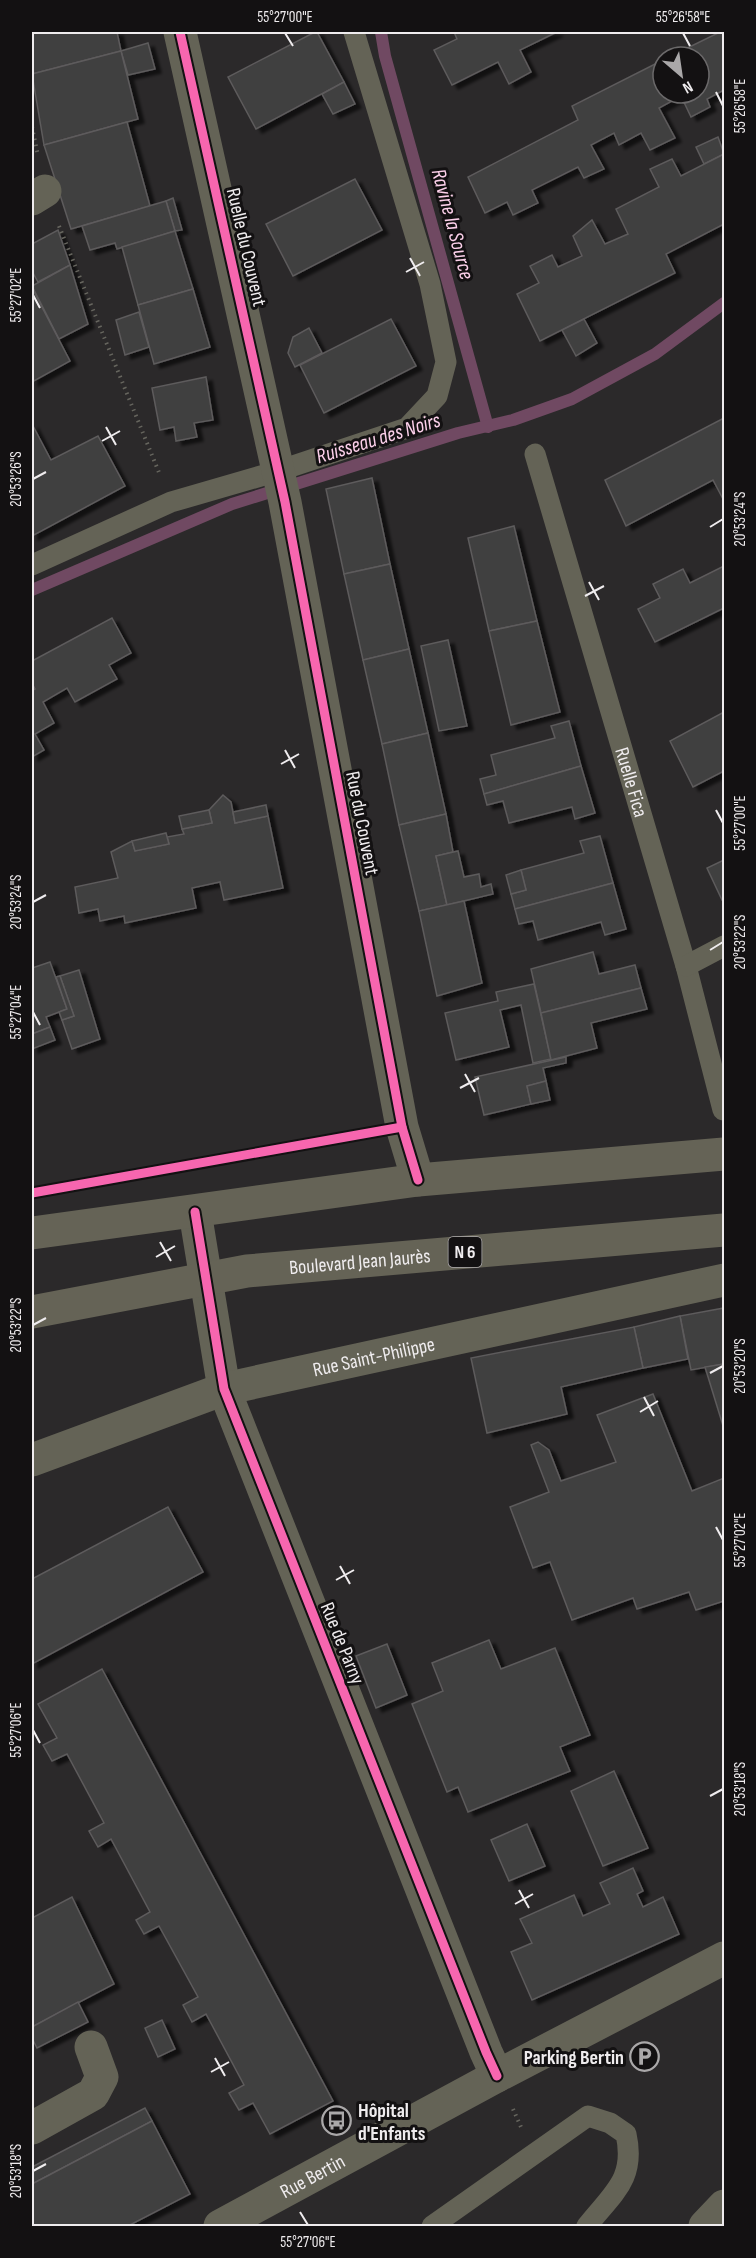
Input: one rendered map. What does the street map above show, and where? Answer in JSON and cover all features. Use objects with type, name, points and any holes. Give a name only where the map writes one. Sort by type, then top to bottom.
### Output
[{"type":"main road","points":[[32,1233],[418,1180],[724,1154]]},
{"type":"main road","name":"Boulevard Jean Jaurès","points":[[32,1312],[205,1277],[247,1271],[724,1230]]},
{"type":"street","name":"Ruelle du Couvent","points":[[180,32],[282,487]]},
{"type":"street","name":"Rue du Couvent","points":[[282,487],[402,1127],[418,1180]]},
{"type":"street","name":"Rue de Parny","points":[[195,1212],[224,1389],[497,2076]]},
{"type":"street","name":"Rue Saint-Philippe","points":[[32,1460],[224,1389],[724,1280]]},
{"type":"street","name":"Rue Bertin","points":[[220,2226],[497,2076],[724,1958]]},
{"type":"street","points":[[32,2128],[93,2094],[102,2077],[91,2047]]},
{"type":"street","points":[[705,2226],[724,2206]]},
{"type":"lane","points":[[32,565],[171,502],[282,487],[408,428],[437,396],[446,362],[430,284],[354,32]]},
{"type":"lane","name":"Ruelle Fica","points":[[535,454],[686,966],[723,1110]]},
{"type":"lane","points":[[686,966],[724,946]]},
{"type":"lane","points":[[432,2226],[588,2116],[610,2123],[626,2134],[631,2156],[625,2176],[587,2226]]},
{"type":"path","points":[[32,127],[38,195],[171,502]]},
{"type":"path","points":[[497,2076],[534,2155]]},
{"type":"building","points":[[32,32],[117,32],[121,51],[32,74]]},
{"type":"building","points":[[315,32],[344,82],[256,129],[228,77]]},
{"type":"building","points":[[454,32],[557,32],[520,50],[531,72],[509,84],[498,62],[452,85],[434,50],[457,39]]},
{"type":"building","points":[[724,32],[724,90],[711,97],[711,45],[693,45]]},
{"type":"building","points":[[148,43],[155,69],[128,75],[121,51]]},
{"type":"building","points":[[121,51],[138,119],[44,145],[32,74]]},
{"type":"building","points":[[651,66],[651,105],[664,105],[659,108],[675,138],[650,150],[641,133],[619,145],[614,133],[591,145],[604,169],[584,178],[578,167],[532,190],[538,203],[513,215],[507,202],[485,213],[468,177],[578,120],[572,106]]},
{"type":"building","points":[[344,82],[355,104],[333,114],[322,94]]},
{"type":"building","points":[[685,105],[709,105],[710,107],[691,117]]},
{"type":"building","points":[[127,122],[150,206],[71,229],[44,145]]},
{"type":"building","points":[[718,137],[724,154],[704,164],[696,147]]},
{"type":"building","points":[[724,154],[724,224],[666,254],[675,273],[540,341],[517,294],[539,283],[530,266],[552,255],[558,267],[582,256],[573,236],[592,220],[605,244],[628,234],[616,209],[659,187],[650,169],[672,159],[681,176]]},
{"type":"building","points":[[355,179],[382,230],[293,276],[266,224]]},
{"type":"building","points":[[173,198],[182,230],[175,231],[166,201]]},
{"type":"building","points":[[166,201],[175,231],[117,249],[115,243],[90,250],[82,226]]},
{"type":"building","points":[[58,230],[70,265],[38,282],[32,271],[32,244]]},
{"type":"building","points":[[175,231],[193,289],[138,305],[122,247]]},
{"type":"building","points":[[70,265],[88,324],[59,339],[32,286]]},
{"type":"building","points":[[32,288],[70,361],[32,382]]},
{"type":"building","points":[[193,289],[210,347],[154,364],[138,305]]},
{"type":"building","points":[[139,312],[149,347],[125,355],[116,320]]},
{"type":"building","points":[[391,319],[416,366],[324,413],[300,365]]},
{"type":"building","points":[[584,319],[597,343],[576,356],[562,330]]},
{"type":"building","points":[[309,328],[322,353],[295,367],[288,353],[293,337]]},
{"type":"building","points":[[206,377],[213,420],[194,423],[197,437],[176,441],[174,427],[160,430],[152,388]]},
{"type":"building","points":[[724,418],[724,501],[713,480],[626,526],[605,480]]},
{"type":"building","points":[[32,424],[51,460],[98,436],[125,486],[32,536]]},
{"type":"building","points":[[372,478],[390,564],[344,574],[326,489]]},
{"type":"building","points":[[514,526],[537,621],[489,631],[468,538]]},
{"type":"building","points":[[390,564],[409,649],[363,660],[344,574]]},
{"type":"building","points":[[724,566],[724,608],[655,642],[638,609],[660,598],[653,584],[683,569],[690,583]]},
{"type":"building","points":[[112,618],[131,653],[109,665],[117,679],[75,702],[67,688],[43,702],[54,723],[35,734],[44,750],[32,757],[32,691],[35,689],[32,683],[32,661]]},
{"type":"building","points":[[537,621],[560,712],[511,725],[489,631]]},
{"type":"building","points":[[448,640],[467,726],[439,731],[421,646]]},
{"type":"building","points":[[409,649],[428,733],[382,744],[363,660]]},
{"type":"building","points":[[724,712],[724,771],[693,787],[670,741]]},
{"type":"building","points":[[569,721],[581,766],[484,794],[480,779],[496,775],[491,755],[555,738],[551,726]]},
{"type":"building","points":[[428,733],[446,814],[399,825],[382,744]]},
{"type":"building","points":[[581,766],[595,813],[575,819],[572,807],[509,823],[503,801],[487,805],[484,794]]},
{"type":"building","points":[[223,795],[231,802],[235,823],[268,816],[283,888],[224,900],[220,882],[192,888],[196,908],[125,923],[124,916],[100,921],[98,909],[79,913],[75,887],[118,878],[111,852],[132,841],[135,851],[169,844],[167,837],[184,834],[182,829],[212,823],[209,810]]},
{"type":"building","points":[[266,805],[268,816],[235,823],[233,812]]},
{"type":"building","points":[[209,810],[212,823],[182,829],[179,816]]},
{"type":"building","points":[[446,814],[453,852],[436,856],[447,905],[419,911],[399,825]]},
{"type":"building","points":[[166,833],[169,844],[135,851],[132,841]]},
{"type":"building","points":[[600,836],[613,883],[515,909],[511,894],[526,890],[521,870],[584,853],[580,841]]},
{"type":"building","points":[[458,851],[464,877],[479,874],[481,887],[491,884],[493,894],[447,905],[436,856]]},
{"type":"building","points":[[724,860],[724,899],[722,900],[707,868]]},
{"type":"building","points":[[521,870],[526,890],[511,894],[506,875]]},
{"type":"building","points":[[613,883],[626,929],[605,935],[601,922],[538,940],[533,921],[519,924],[515,909]]},
{"type":"building","points":[[464,901],[482,983],[437,996],[419,911]]},
{"type":"building","points":[[593,952],[599,974],[635,965],[641,988],[541,1013],[531,969]]},
{"type":"building","points":[[50,962],[67,1009],[46,1017],[50,1027],[32,1034],[32,968]]},
{"type":"building","points":[[79,970],[100,1039],[72,1049],[62,1020],[74,1016],[60,976]]},
{"type":"building","points":[[60,976],[74,1016],[62,1020],[59,1012],[67,1009],[56,977]]},
{"type":"building","points":[[534,984],[551,1059],[533,1063],[521,1005],[500,1010],[509,1047],[456,1060],[445,1013],[498,1001],[496,992]]},
{"type":"building","points":[[641,988],[647,1009],[591,1023],[597,1048],[551,1060],[541,1013]]},
{"type":"building","points":[[50,1027],[55,1040],[32,1049],[32,1034]]},
{"type":"building","points":[[566,1057],[566,1063],[543,1068],[546,1081],[527,1086],[531,1104],[484,1115],[475,1077]]},
{"type":"building","points":[[546,1081],[550,1100],[531,1104],[527,1086]]},
{"type":"building","points":[[724,1308],[724,1364],[691,1370],[680,1316]]},
{"type":"building","points":[[680,1316],[688,1359],[643,1368],[634,1327]]},
{"type":"building","points":[[634,1327],[643,1368],[561,1387],[567,1414],[487,1433],[471,1358]]},
{"type":"building","points":[[724,1364],[724,1429],[705,1367]]},
{"type":"building","points":[[653,1394],[692,1491],[724,1478],[724,1601],[696,1610],[689,1592],[637,1609],[633,1598],[572,1620],[550,1562],[533,1568],[510,1507],[549,1492],[531,1445],[538,1442],[549,1450],[561,1481],[616,1462],[597,1415]]},
{"type":"building","points":[[168,1507],[203,1572],[32,1664],[32,1579]]},
{"type":"building","points":[[489,1640],[501,1669],[555,1648],[590,1735],[560,1747],[570,1771],[468,1812],[458,1787],[447,1792],[412,1704],[443,1691],[432,1663]]},
{"type":"building","points":[[387,1644],[407,1695],[376,1708],[356,1656]]},
{"type":"building","points":[[102,1669],[333,2101],[270,2134],[253,2103],[239,2110],[229,2093],[244,2085],[206,2014],[192,2022],[183,2005],[198,1997],[159,1926],[144,1934],[136,1920],[150,1912],[111,1839],[98,1847],[89,1831],[104,1823],[67,1754],[52,1761],[43,1745],[57,1738],[38,1704]]},
{"type":"building","points":[[614,1771],[648,1848],[603,1866],[571,1791]]},
{"type":"building","points":[[527,1824],[545,1866],[509,1881],[491,1840]]},
{"type":"building","points":[[633,1868],[643,1891],[637,1894],[643,1907],[663,1897],[679,1934],[532,2000],[511,1952],[532,1943],[520,1919],[574,1895],[583,1916],[610,1904],[600,1883]]},
{"type":"building","points":[[72,1897],[114,1984],[32,2027],[32,1918]]},
{"type":"building","points":[[78,2002],[88,2022],[37,2048],[32,2038],[32,2027]]},
{"type":"building","points":[[162,2020],[175,2049],[158,2057],[145,2028]]},
{"type":"building","points":[[145,2108],[152,2121],[32,2184],[32,2167]]},
{"type":"building","points":[[152,2121],[190,2194],[128,2226],[32,2226],[32,2184]]},
{"type":"waterway","name":"Ravine la Source","points":[[381,32],[385,56],[488,427]]},
{"type":"waterway","name":"Ruisseau des Noirs","points":[[32,590],[232,504],[458,433],[513,420],[572,399],[655,354],[724,303]]},
{"type":"cycle path","points":[[180,32],[285,502],[402,1127],[418,1180]]},
{"type":"cycle path","points":[[32,1193],[402,1127]]},
{"type":"cycle path","points":[[195,1212],[224,1389],[497,2076]]},
{"type":"place","name":"Parking Bertin","points":[[645,2057]]},
{"type":"place","name":"Hôpital d'Enfants","points":[[337,2121]]}]
